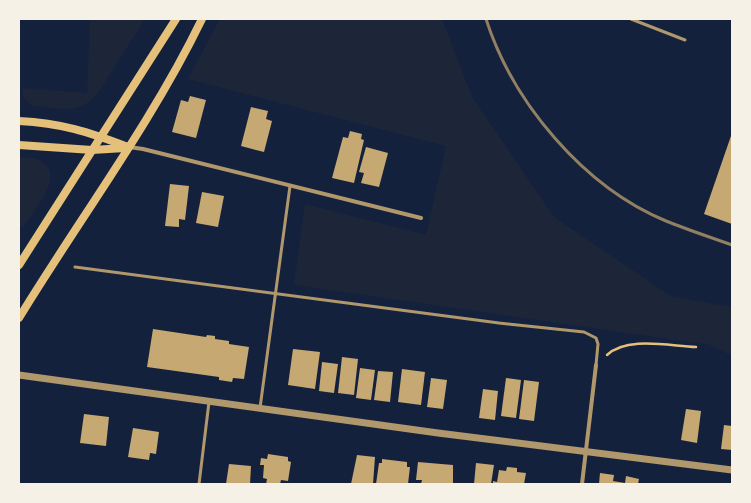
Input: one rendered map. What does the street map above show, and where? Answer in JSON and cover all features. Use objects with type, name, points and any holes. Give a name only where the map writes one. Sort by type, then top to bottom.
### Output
[{"type":"main road","points":[[19,265],[176,19]]},
{"type":"main road","points":[[19,318],[184,56],[202,19]]},
{"type":"main road","points":[[19,121],[60,124],[101,136],[128,147]]},
{"type":"main road","points":[[19,145],[92,150],[128,147]]},
{"type":"street","points":[[128,147],[143,149],[421,218]]},
{"type":"street","points":[[582,484],[596,365]]},
{"type":"street","points":[[19,375],[438,433],[732,470]]},
{"type":"lane","points":[[631,19],[685,40]]},
{"type":"lane","points":[[260,408],[290,186]]},
{"type":"lane","points":[[76,267],[499,323],[584,332],[596,338],[598,344],[596,365]]},
{"type":"lane","points":[[199,484],[210,401]]},
{"type":"path","points":[[596,365],[613,349],[622,345],[633,344],[696,347]]},
{"type":"shaded area","points":[[90,19],[145,19],[98,93],[91,100],[76,108],[68,109],[33,106],[25,98],[22,88],[87,93]]},
{"type":"shaded area","points":[[220,19],[442,19],[472,97],[554,217],[672,297],[732,307],[732,356],[711,345],[294,285],[305,204],[426,235],[446,146],[188,79]]},
{"type":"shaded area","points":[[19,157],[37,160],[47,165],[50,174],[49,184],[44,195],[23,228],[19,225]]},
{"type":"building","points":[[190,96],[206,100],[196,138],[172,132],[181,100],[188,102]]},
{"type":"building","points":[[251,107],[268,111],[266,119],[272,121],[264,152],[241,146]]},
{"type":"building","points":[[350,131],[362,134],[361,139],[364,140],[354,183],[332,178],[343,137],[348,138]]},
{"type":"building","points":[[732,133],[732,224],[704,214]]},
{"type":"building","points":[[366,147],[388,153],[379,187],[361,183],[364,173],[359,172]]},
{"type":"building","points":[[170,184],[189,186],[185,220],[179,219],[179,227],[165,226]]},
{"type":"building","points":[[202,192],[224,196],[218,227],[196,223]]},
{"type":"building","points":[[153,329],[206,337],[207,335],[215,336],[215,339],[229,341],[229,344],[249,347],[244,379],[233,378],[232,382],[219,380],[219,377],[147,367]]},
{"type":"building","points":[[293,349],[320,352],[315,389],[288,385]]},
{"type":"building","points":[[342,357],[358,359],[354,395],[338,393]]},
{"type":"building","points":[[322,362],[338,364],[334,393],[319,391]]},
{"type":"building","points":[[360,368],[375,370],[371,400],[356,398]]},
{"type":"building","points":[[402,369],[425,372],[421,405],[398,402]]},
{"type":"building","points":[[378,371],[393,372],[390,402],[374,400]]},
{"type":"building","points":[[431,378],[447,380],[443,409],[427,407]]},
{"type":"building","points":[[506,378],[521,380],[516,418],[501,416]]},
{"type":"building","points":[[524,380],[539,382],[534,421],[519,419]]},
{"type":"building","points":[[483,389],[498,391],[495,420],[479,418]]},
{"type":"building","points":[[686,409],[701,411],[697,443],[681,440]]},
{"type":"building","points":[[84,414],[109,417],[106,446],[80,443]]},
{"type":"building","points":[[724,425],[732,426],[732,450],[721,449]]},
{"type":"building","points":[[133,428],[159,432],[156,454],[150,453],[149,460],[128,457]]},
{"type":"building","points":[[268,454],[288,457],[288,461],[291,462],[288,481],[281,480],[280,484],[266,484],[267,479],[263,478],[264,465],[260,465],[261,458],[267,459]]},
{"type":"building","points":[[357,455],[375,457],[373,484],[351,484]]},
{"type":"building","points":[[382,459],[407,462],[407,467],[410,467],[408,484],[376,484],[379,463],[382,463]]},
{"type":"building","points":[[418,462],[453,465],[453,484],[421,484],[422,480],[416,480]]},
{"type":"building","points":[[476,463],[494,465],[491,484],[474,484]]},
{"type":"building","points":[[229,464],[251,466],[250,484],[226,484]]},
{"type":"building","points":[[507,467],[517,468],[517,472],[526,473],[524,484],[493,484],[493,481],[497,482],[499,470],[506,471]]},
{"type":"building","points":[[600,473],[614,475],[613,481],[625,483],[626,476],[639,479],[638,484],[599,484]]},
{"type":"railway","points":[[486,19],[498,50],[514,81],[533,111],[555,139],[580,164],[607,187],[636,206],[666,221],[732,245]]}]
